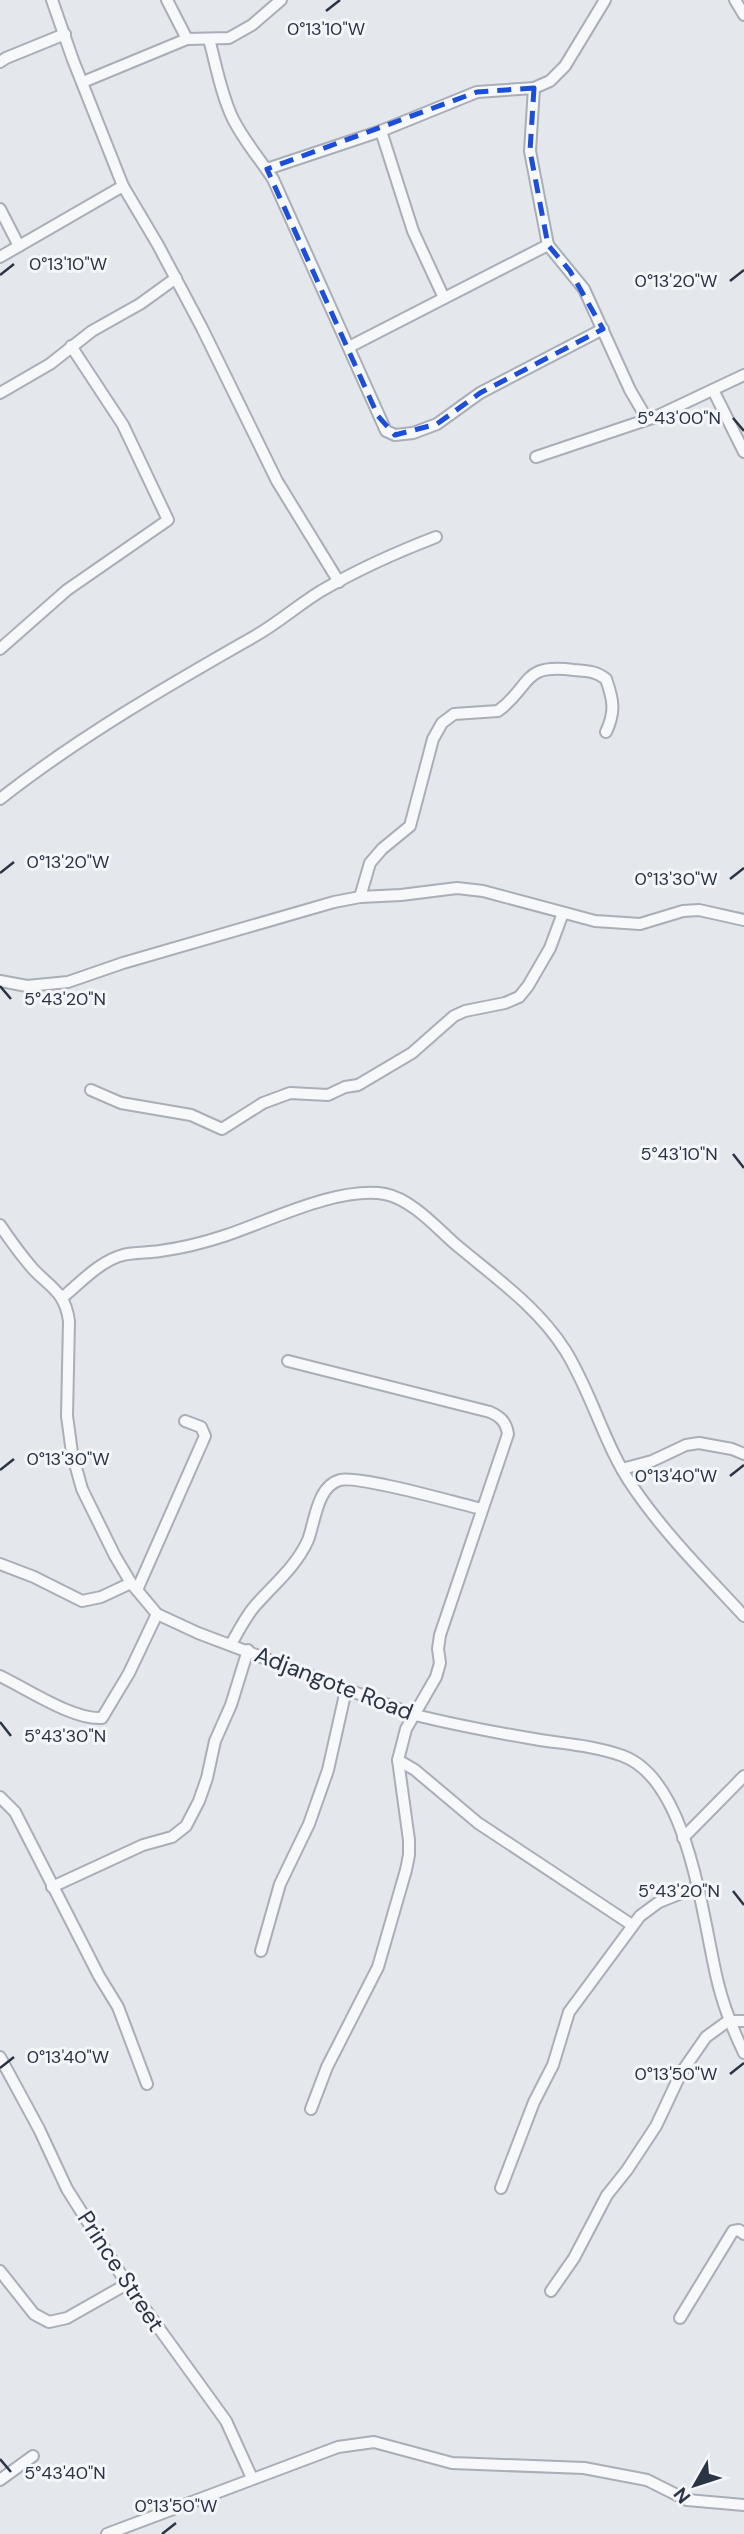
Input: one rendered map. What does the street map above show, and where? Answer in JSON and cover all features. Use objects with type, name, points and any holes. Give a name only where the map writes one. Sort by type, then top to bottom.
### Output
[{"type":"street","points":[[52,0],[123,186],[176,278],[276,481],[339,582]]},
{"type":"street","points":[[167,0],[187,39]]},
{"type":"street","points":[[83,82],[187,39],[229,38],[253,25],[281,0]]},
{"type":"street","points":[[267,169],[381,131],[477,92],[534,88],[550,81],[565,66],[605,0]]},
{"type":"street","points":[[735,0],[744,15]]},
{"type":"street","points":[[0,62],[65,34]]},
{"type":"street","points":[[209,39],[233,118],[253,152],[267,169],[386,430],[395,435],[413,433],[437,424],[480,393],[603,329]]},
{"type":"street","points":[[534,88],[530,151],[548,245],[583,289],[630,390],[647,419]]},
{"type":"street","points":[[381,131],[414,232],[444,298]]},
{"type":"street","points":[[0,257],[123,186]]},
{"type":"street","points":[[0,209],[19,246]]},
{"type":"street","points":[[349,347],[548,245]]},
{"type":"street","points":[[0,393],[50,364],[92,331],[140,304],[176,278]]},
{"type":"street","points":[[0,649],[67,590],[168,520],[123,425],[71,346]]},
{"type":"street","points":[[536,457],[647,419],[744,375]]},
{"type":"street","points":[[713,390],[744,452]]},
{"type":"street","points":[[0,799],[34,772],[128,711],[258,634],[300,604],[400,551],[436,537]]},
{"type":"street","points":[[360,897],[370,863],[382,849],[410,826],[433,739],[447,718],[454,714],[498,711],[536,672],[552,667],[592,671],[606,679],[614,704],[613,718],[606,732]]},
{"type":"street","points":[[0,981],[27,986],[68,982],[334,901],[457,888],[483,891],[595,921],[640,924],[699,909],[744,920]]},
{"type":"street","points":[[92,1090],[121,1103],[183,1113],[222,1129],[263,1103],[290,1093],[328,1095],[345,1087],[358,1085],[412,1053],[454,1016],[519,997],[550,948],[563,913]]},
{"type":"street","points":[[0,1225],[33,1269],[63,1297],[103,1264],[123,1255],[161,1251],[215,1239],[323,1201],[359,1194],[387,1195],[409,1206],[519,1296],[542,1320],[564,1348],[585,1386],[622,1469],[634,1489],[670,1534],[744,1616]]},
{"type":"street","name":"Adjangote Road","points":[[63,1297],[69,1321],[67,1416],[72,1453],[82,1489],[115,1556],[134,1587],[157,1614],[198,1633],[415,1715],[599,1749],[626,1757],[646,1772],[664,1795],[683,1838],[699,1886],[717,1982],[728,2021],[744,2053]]},
{"type":"street","points":[[288,1361],[490,1412],[500,1417],[509,1434],[440,1635],[440,1663],[436,1676],[406,1730],[398,1760],[409,1855],[378,1967],[327,2067],[311,2109]]},
{"type":"street","points":[[0,1564],[34,1577],[82,1601],[134,1587],[205,1436],[201,1427],[184,1421]]},
{"type":"street","points":[[622,1469],[652,1461],[686,1445],[699,1443],[744,1454]]},
{"type":"street","points":[[231,1644],[254,1608],[281,1581],[300,1553],[308,1540],[323,1497],[334,1483],[341,1479],[362,1480],[482,1509]]},
{"type":"street","points":[[0,1676],[67,1709],[92,1719],[102,1718],[129,1673],[157,1614]]},
{"type":"street","points":[[52,1887],[143,1845],[173,1837],[186,1826],[207,1778],[215,1741],[231,1705],[248,1650]]},
{"type":"street","points":[[261,1951],[280,1884],[309,1824],[328,1770],[346,1690]]},
{"type":"street","points":[[398,1760],[415,1770],[478,1822],[632,1924]]},
{"type":"street","points":[[683,1838],[744,1776]]},
{"type":"street","points":[[0,1797],[15,1812],[104,1986],[118,2007],[147,2084]]},
{"type":"street","points":[[501,2188],[534,2102],[553,2065],[569,2012],[632,1924],[659,1902],[699,1886]]},
{"type":"street","points":[[551,2291],[574,2258],[607,2195],[656,2126],[681,2073],[706,2037],[728,2021],[744,2021]]},
{"type":"street","name":"Prince Street","points":[[0,2057],[39,2129],[67,2189],[127,2284],[226,2421],[252,2478]]},
{"type":"street","points":[[680,2318],[733,2231],[739,2230],[744,2234]]},
{"type":"street","points":[[0,2271],[34,2314],[49,2322],[67,2318],[127,2284]]},
{"type":"street","points":[[107,2534],[338,2447],[374,2442],[452,2463],[584,2468],[647,2480],[687,2500],[744,2505]]},
{"type":"street","points":[[0,2480],[33,2456]]},
{"type":"highlighted area","points":[[534,88],[530,151],[548,245],[570,271],[603,329],[480,393],[437,424],[395,435],[378,416],[267,169],[477,92]]}]
